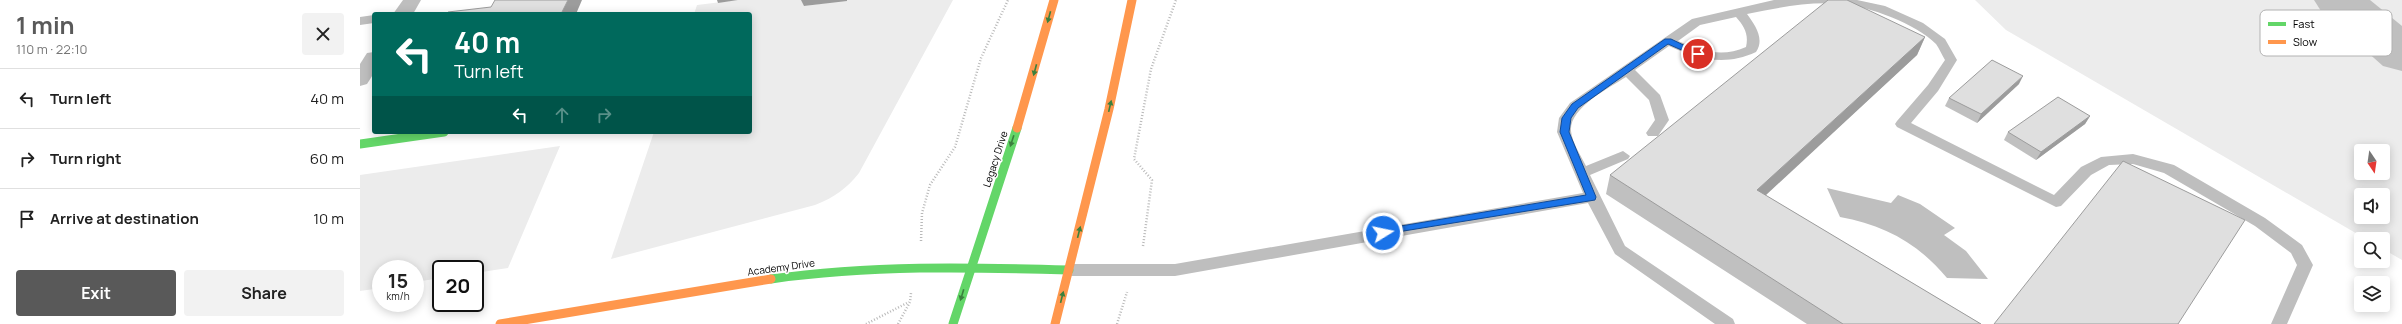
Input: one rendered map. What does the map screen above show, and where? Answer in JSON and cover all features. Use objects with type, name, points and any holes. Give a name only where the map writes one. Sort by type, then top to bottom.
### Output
[{"type":"main road","name":"Legacy Drive","points":[[953,324],[1033,77],[1054,0]]},
{"type":"main road","points":[[1055,324],[1123,50],[1132,0]]},
{"type":"main road","points":[[360,144],[430,134]]},
{"type":"main road","name":"Academy Drive","points":[[500,324],[795,275],[861,268],[971,267],[1069,270]]},
{"type":"street","points":[[404,12],[412,0]]},
{"type":"street","points":[[360,79],[372,61]]},
{"type":"lane","points":[[1727,324],[1620,250],[1592,197],[1564,132],[1566,118],[1575,106],[1696,22],[1740,14],[1781,2],[1841,0],[1881,10],[1919,26],[1941,42],[1951,60],[1933,88],[1902,124],[2056,202],[2086,171],[2106,160],[2133,159],[2169,169],[2260,222],[2297,249],[2305,265],[2279,324]]},
{"type":"lane","points":[[1668,41],[1706,57],[1721,59],[1740,56],[1752,50],[1754,39],[1751,27],[1740,14]]},
{"type":"lane","points":[[360,21],[372,19]]},
{"type":"lane","points":[[1627,70],[1655,98],[1662,120],[1653,133]]},
{"type":"lane","points":[[1582,173],[1607,164],[1623,156]]},
{"type":"lane","points":[[1069,270],[1159,272],[1175,270],[1592,197]]},
{"type":"path","points":[[922,233],[922,213],[930,185],[955,147],[982,58],[1008,0]]},
{"type":"path","points":[[1144,243],[1152,180],[1134,159],[1151,69],[1176,0]]},
{"type":"path","points":[[866,324],[910,302],[898,324]]},
{"type":"path","points":[[1117,324],[1119,315]]},
{"type":"shaded area","points":[[738,0],[805,0],[805,6],[847,0],[953,0],[859,173],[840,192],[815,205],[611,259],[653,134],[752,134],[752,12],[695,12],[697,5]]},
{"type":"shaded area","points":[[1975,0],[2402,0],[2402,260],[2390,253],[2390,232],[2354,232],[2006,30]]},
{"type":"shaded area","points":[[560,146],[508,268],[484,272],[484,260],[432,260],[432,279],[424,281],[424,260],[372,260],[372,289],[360,291],[360,175]]},
{"type":"shaded area","points":[[1827,188],[1891,203],[1898,195],[1920,204],[1955,228],[1944,235],[1966,251],[1988,279],[1947,278],[1924,255],[1899,237],[1871,225],[1840,217]]},
{"type":"building","points":[[495,0],[568,0],[562,12],[448,12],[491,7]]},
{"type":"building","points":[[1828,0],[1847,0],[1925,37],[1757,190],[1981,324],[1843,324],[1610,175]]},
{"type":"building","points":[[1992,60],[2023,76],[1981,114],[1949,98]]},
{"type":"building","points":[[2058,97],[2090,116],[2041,152],[2008,132]]},
{"type":"building","points":[[2123,161],[2245,220],[2178,324],[1994,324]]},
{"type":"waterway","points":[[2339,0],[2351,10]]},
{"type":"waterway","points":[[2392,45],[2402,54]]},
{"type":"traffic: fast","points":[[953,324],[1017,128]]},
{"type":"traffic: fast","points":[[360,144],[430,134]]},
{"type":"traffic: fast","points":[[771,279],[845,270],[882,268],[957,267],[1069,270]]},
{"type":"traffic: slow","points":[[1017,128],[1054,0]]},
{"type":"traffic: slow","points":[[1055,324],[1109,109],[1132,0]]},
{"type":"traffic: slow","points":[[500,324],[771,279]]},
{"type":"route","points":[[1383,233],[1592,197],[1564,132],[1566,118],[1575,106],[1668,41],[1698,54]]}]
